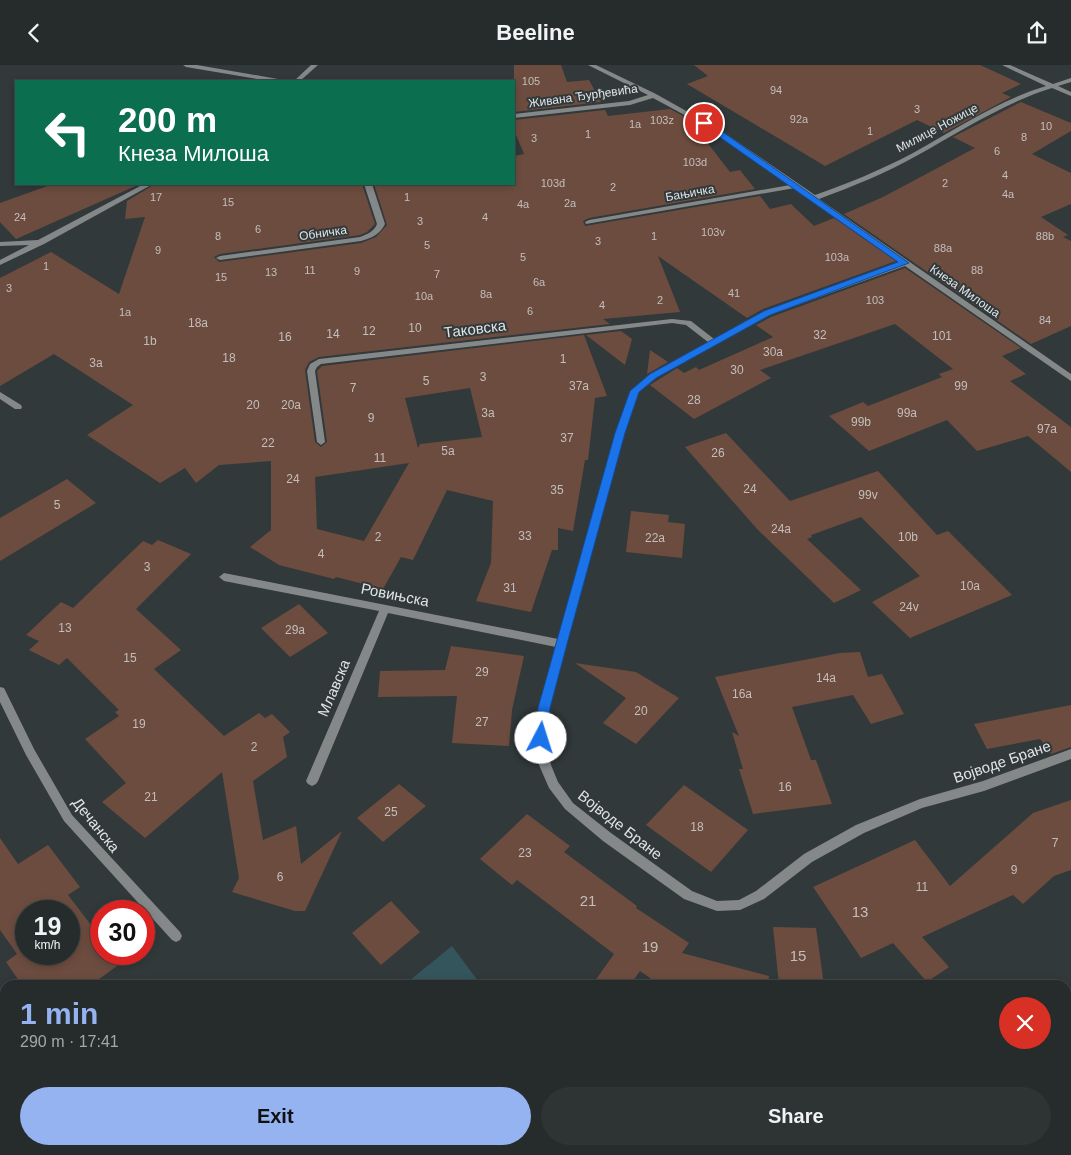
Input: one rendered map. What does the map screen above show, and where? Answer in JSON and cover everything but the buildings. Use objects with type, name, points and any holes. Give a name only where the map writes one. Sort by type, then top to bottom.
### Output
[{"type":"street","points":[[186,65],[272,80]]},
{"type":"street","points":[[298,80],[315,65]]},
{"type":"street","name":"Кнеза Милоша","points":[[591,65],[654,95],[718,131],[1071,377]]},
{"type":"street","points":[[1005,65],[1071,94]]},
{"type":"street","name":"Милице Ножице","points":[[814,198],[864,180],[1006,104],[1050,85],[1071,80]]},
{"type":"street","name":"Живана Ђурђевића","points":[[515,116],[630,103],[654,95]]},
{"type":"street","points":[[0,263],[147,185]]},
{"type":"street","name":"Обничка","points":[[220,258],[362,239],[369,236],[380,228],[380,223],[368,185]]},
{"type":"street","name":"Бањичка","points":[[589,222],[796,186]]},
{"type":"street","points":[[0,244],[42,242]]},
{"type":"street","name":"Војводе Бране","points":[[905,263],[800,299],[767,313],[712,341],[640,385],[632,397],[544,708],[541,738],[545,765],[553,785],[569,806],[607,837],[688,895],[717,906],[740,905],[760,895],[808,858],[860,829],[920,805],[984,786],[1071,754]]},
{"type":"street","name":"Таковска","points":[[320,442],[311,371],[319,362],[672,321],[688,323],[712,341]]},
{"type":"street","points":[[0,395],[18,407]]},
{"type":"street","name":"Ровињска","points":[[224,577],[561,644]]},
{"type":"street","name":"Млавска","points":[[312,781],[385,608]]},
{"type":"street","name":"Дечанска","points":[[0,691],[30,752],[68,818],[176,936]]},
{"type":"shaded area","points":[[452,946],[477,980],[410,980]]},
{"type":"route","points":[[541,738],[544,708],[561,644],[620,433],[635,391],[653,376],[712,341],[767,313],[800,299],[905,263],[704,123]]}]
